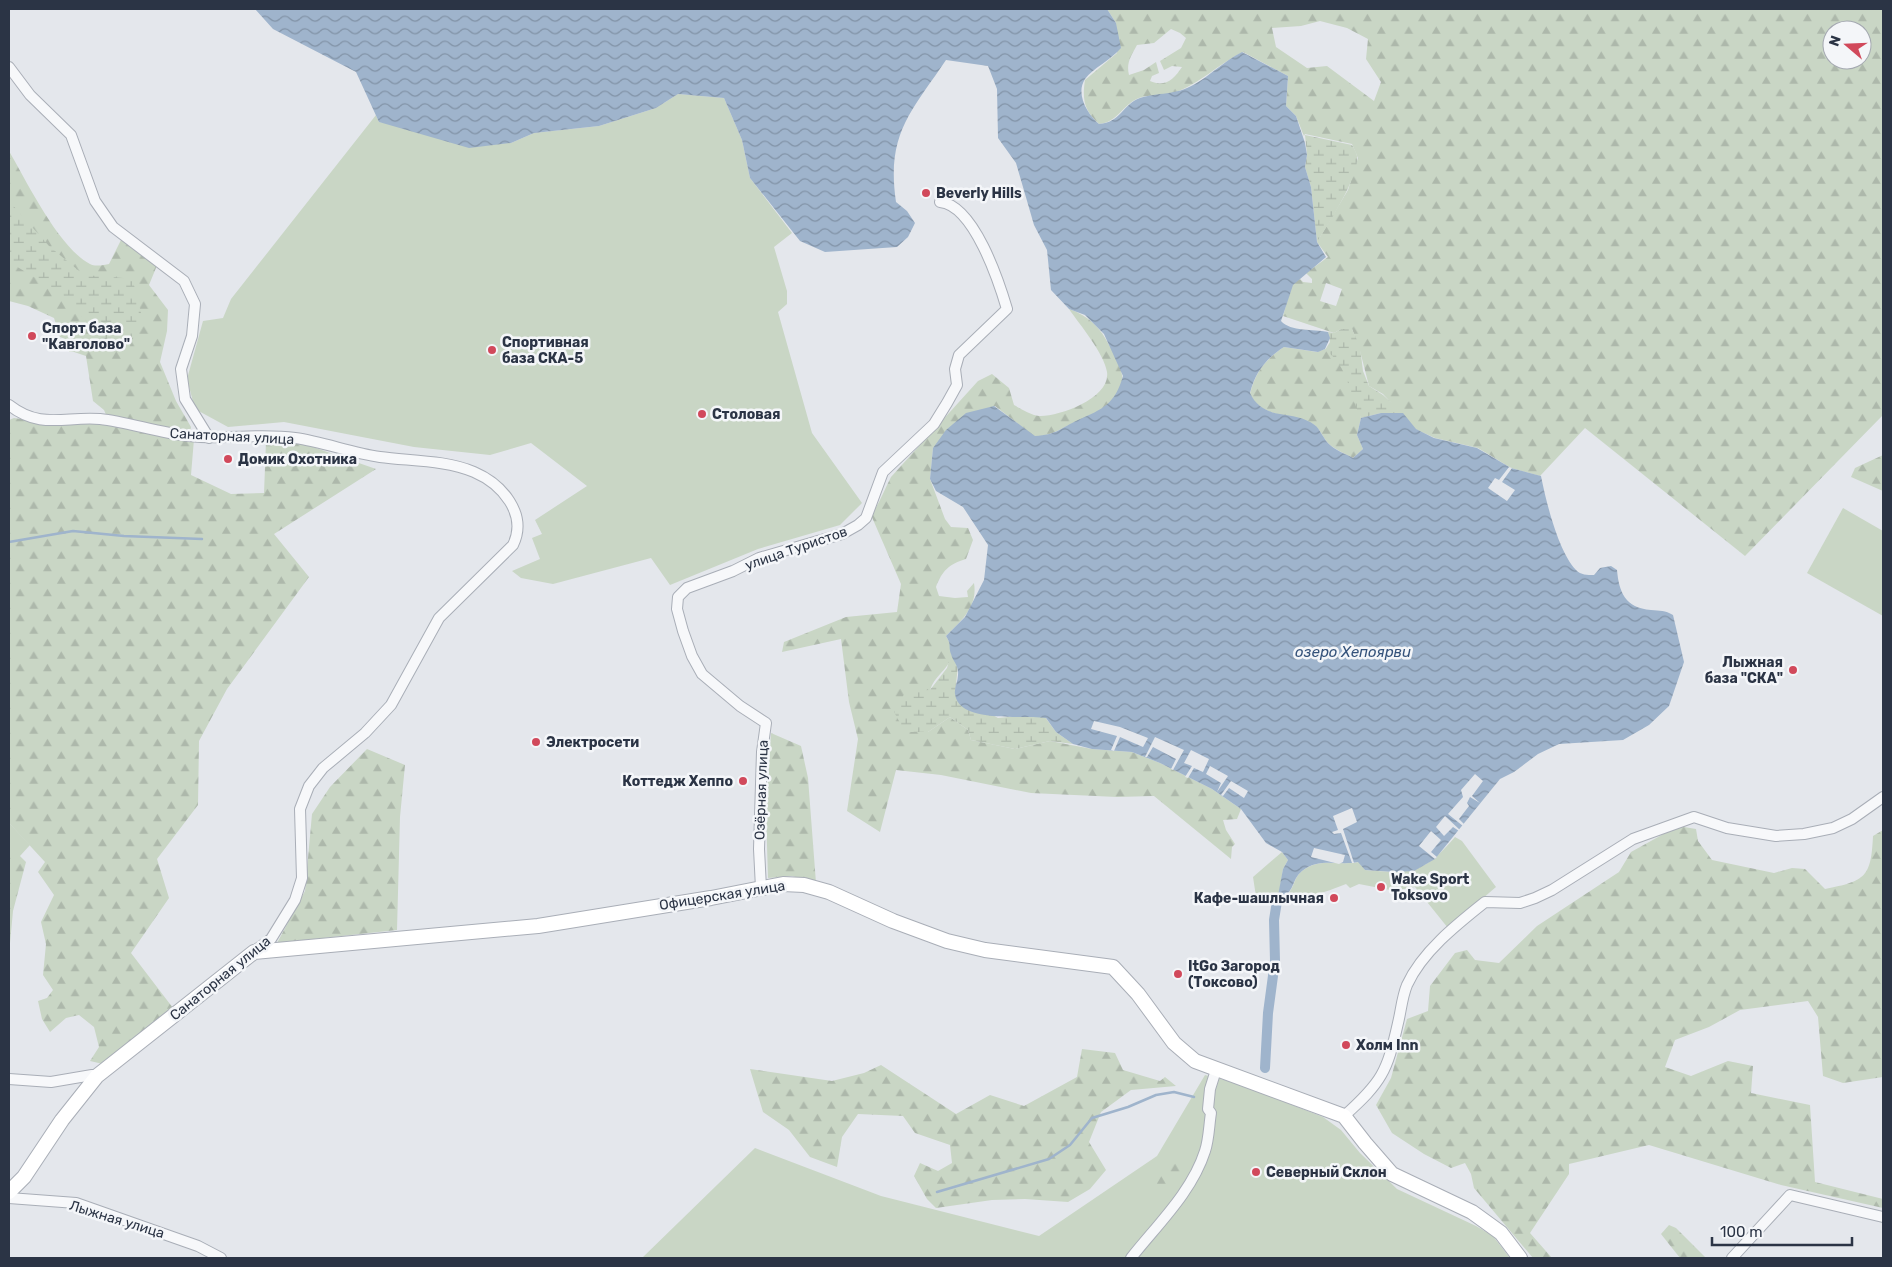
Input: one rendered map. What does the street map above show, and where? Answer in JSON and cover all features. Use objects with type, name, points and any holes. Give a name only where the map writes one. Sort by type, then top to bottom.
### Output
[{"type":"street","points":[[9,67],[30,95],[71,136],[95,201],[113,227],[184,281],[196,304],[192,336],[181,369],[185,399],[209,438]]},
{"type":"street","name":"улица Туристов","points":[[677,609],[678,597],[686,588],[733,571],[759,558],[842,534],[858,525],[866,518],[883,472],[934,424],[957,385],[955,370],[960,355],[1007,309],[996,276],[980,240],[962,214],[940,202]]},
{"type":"street","name":"Санаторная улица","points":[[9,405],[28,416],[40,420],[55,422],[100,419],[143,429],[209,438],[294,438],[377,456],[448,465],[474,472],[494,484],[509,498],[516,515],[519,533],[514,545],[500,560],[439,618],[390,705],[365,733],[323,768],[309,786],[300,809],[302,878],[295,900],[271,939],[97,1076],[62,1120],[24,1177],[9,1192]]},
{"type":"street","name":"Озёрная улица","points":[[677,609],[692,656],[702,674],[740,706],[766,723],[764,728],[761,797],[761,888]]},
{"type":"street","points":[[1520,1258],[1501,1233],[1472,1212],[1392,1174],[1365,1144],[1344,1116],[1368,1095],[1383,1076],[1392,1050],[1406,987],[1419,963],[1484,902],[1520,903],[1536,898],[1552,890],[1633,838],[1694,817],[1737,830],[1776,836],[1804,834],[1833,828],[1852,819],[1883,796]]},
{"type":"street","name":"Офицерская улица","points":[[254,952],[538,926],[783,884],[804,885],[829,892],[907,927],[947,941],[985,950],[1113,967],[1138,994],[1174,1043],[1195,1061],[1320,1105],[1344,1116]]},
{"type":"street","points":[[1131,1258],[1189,1184],[1198,1167],[1205,1149],[1212,1113],[1208,1109],[1210,1089],[1220,1071]]},
{"type":"street","points":[[9,1078],[51,1082],[92,1075],[97,1076]]},
{"type":"street","points":[[1732,1258],[1790,1195],[1883,1217]]},
{"type":"street","name":"Лыжная улица","points":[[9,1198],[76,1203],[198,1246],[221,1258]]},
{"type":"green space","points":[[1107,9],[1883,9],[1883,415],[1745,556],[1585,428],[1540,476],[1511,468],[1478,448],[1435,438],[1415,429],[1383,394],[1369,386],[1359,347],[1352,329],[1341,329],[1334,333],[1283,316],[1292,284],[1300,279],[1303,282],[1312,283],[1312,279],[1306,273],[1328,257],[1317,242],[1348,190],[1358,158],[1352,144],[1305,134],[1304,136],[1296,116],[1286,106],[1288,76],[1243,52],[1183,89],[1169,94],[1139,98],[1111,120],[1099,124],[1090,114],[1085,104],[1085,80],[1117,53],[1116,23]],"holes":[[[1320,21],[1347,28],[1368,39],[1366,59],[1381,82],[1374,101],[1327,66],[1307,68],[1276,47],[1272,28],[1301,26]],[[1171,29],[1186,38],[1181,48],[1160,61],[1164,70],[1172,66],[1182,67],[1176,75],[1165,83],[1150,81],[1152,76],[1159,73],[1156,62],[1144,70],[1129,75],[1129,63],[1137,45],[1154,43]],[[1326,283],[1342,289],[1336,306],[1320,301]]]},
{"type":"green space","name":"Спортивная база СКА-5","points":[[678,94],[724,98],[742,140],[750,178],[792,233],[774,247],[787,291],[787,304],[778,312],[812,433],[862,503],[840,525],[758,549],[670,585],[651,558],[553,584],[521,578],[512,571],[540,559],[532,538],[542,534],[535,520],[587,486],[531,443],[490,455],[414,447],[284,422],[228,427],[195,409],[187,379],[203,321],[223,318],[231,299],[376,115],[379,122],[511,143],[534,133],[599,126],[656,108]]},
{"type":"green space","points":[[1305,135],[1352,145],[1357,156],[1357,164],[1349,187],[1317,242],[1311,187],[1305,167],[1307,155]]},
{"type":"green space","points":[[9,151],[55,229],[78,256],[92,265],[109,264],[123,236],[158,263],[149,285],[168,310],[167,331],[160,362],[176,401],[191,427],[190,433],[107,417],[104,410],[93,401],[86,356],[69,352],[68,340],[60,337],[54,318],[28,306],[9,301]]},
{"type":"green space","points":[[9,201],[49,246],[84,275],[123,278],[133,281],[142,317],[129,348],[104,341],[61,293],[9,262]]},
{"type":"green space","points":[[1069,309],[1083,315],[1098,328],[1116,357],[1122,381],[1118,392],[1110,403],[1096,414],[1052,433],[1035,437],[995,406],[933,448],[930,479],[945,519],[951,527],[968,528],[973,540],[966,559],[955,563],[947,569],[936,587],[939,596],[968,597],[967,591],[974,583],[975,592],[967,613],[946,636],[951,646],[952,654],[950,661],[932,685],[929,702],[928,732],[950,717],[968,730],[971,740],[1015,749],[1050,741],[1092,749],[1132,752],[1160,763],[1212,789],[1241,809],[1237,819],[1223,820],[1226,830],[1235,844],[1232,847],[1231,859],[1154,796],[1117,797],[1031,793],[941,775],[896,770],[880,832],[847,811],[858,739],[849,702],[841,639],[782,652],[784,642],[846,617],[897,612],[901,584],[871,515],[891,477],[978,381],[992,374],[1009,388],[1014,405],[1039,416],[1059,413],[1082,404],[1093,398],[1101,390],[1106,381],[1107,372],[1105,364],[1097,348]]},
{"type":"green space","points":[[1341,329],[1352,329],[1360,347],[1363,371],[1369,386],[1383,395],[1403,413],[1381,413],[1361,418],[1344,372],[1325,350],[1330,342],[1328,332],[1334,333]]},
{"type":"green space","points":[[1284,347],[1317,352],[1325,349],[1337,356],[1356,397],[1361,418],[1357,435],[1363,449],[1353,458],[1330,445],[1313,424],[1269,411],[1255,402],[1250,394],[1255,379],[1262,367],[1271,356]]},
{"type":"green space","points":[[14,418],[65,425],[88,420],[194,439],[191,475],[231,494],[264,493],[266,442],[293,440],[376,469],[274,534],[309,577],[227,689],[199,741],[198,805],[157,859],[169,898],[131,953],[173,1008],[103,1064],[90,1061],[99,1047],[94,1027],[79,1015],[66,1018],[50,1032],[42,1019],[38,1001],[47,998],[53,990],[43,975],[46,944],[41,922],[54,895],[38,872],[45,862],[9,823],[9,420]]},
{"type":"green space","points":[[1883,455],[1883,491],[1851,477],[1855,468]]},
{"type":"green space","points":[[1843,508],[1883,531],[1883,616],[1807,573]]},
{"type":"green space","points":[[951,654],[958,665],[955,694],[998,718],[1029,715],[1045,717],[1056,732],[1073,744],[1050,741],[1015,749],[971,740],[968,730],[950,717],[928,732],[905,732],[894,712],[906,691],[930,690],[947,668]]},
{"type":"green space","points":[[771,733],[801,746],[808,778],[816,883],[792,876],[768,878],[766,813]]},
{"type":"green space","points":[[367,749],[405,765],[400,817],[397,930],[277,943],[305,891],[312,814],[330,787]]},
{"type":"green space","points":[[9,823],[30,845],[9,868]]},
{"type":"green space","points":[[1678,826],[1696,829],[1698,841],[1712,860],[1774,873],[1792,868],[1805,869],[1825,889],[1850,883],[1864,875],[1868,869],[1873,836],[1883,830],[1883,1077],[1843,1083],[1823,1076],[1818,1017],[1808,1001],[1740,1010],[1709,1027],[1675,1040],[1665,1067],[1691,1076],[1728,1061],[1753,1066],[1751,1093],[1810,1105],[1815,1182],[1883,1199],[1883,1208],[1781,1185],[1649,1145],[1569,1164],[1569,1174],[1530,1233],[1552,1258],[1533,1258],[1474,1188],[1471,1174],[1465,1163],[1451,1168],[1424,1154],[1392,1133],[1376,1105],[1391,1078],[1407,1019],[1428,1011],[1430,986],[1455,953],[1467,950],[1475,960],[1499,963],[1537,926],[1619,872],[1631,852]]},
{"type":"green space","points":[[1455,837],[1462,841],[1496,887],[1448,928],[1415,887],[1395,891],[1359,884],[1350,888],[1346,884],[1303,898],[1282,902],[1257,903],[1253,877],[1282,852],[1288,860],[1283,869],[1278,901],[1288,893],[1302,871],[1316,864],[1359,862],[1365,870],[1406,871],[1425,865]]},
{"type":"green space","points":[[11,847],[26,862],[13,911],[9,954],[9,849]]},
{"type":"green space","points":[[1082,1049],[1115,1053],[1123,1070],[1160,1081],[1165,1077],[1176,1086],[1131,1090],[1101,1112],[1089,1142],[1106,1170],[1090,1189],[1068,1202],[1025,1199],[992,1200],[936,1208],[927,1199],[914,1176],[920,1163],[938,1171],[952,1163],[950,1145],[915,1133],[903,1116],[858,1114],[842,1137],[837,1167],[810,1157],[789,1130],[763,1112],[750,1069],[832,1081],[864,1073],[881,1065],[956,1114],[990,1095],[1024,1106],[1077,1077]]},
{"type":"green space","name":"Северный Склон","points":[[1205,1075],[1236,1083],[1323,1117],[1341,1130],[1360,1153],[1397,1189],[1476,1226],[1493,1236],[1510,1258],[642,1258],[755,1148],[881,1196],[1039,1236],[1157,1156]]},
{"type":"green space","points":[[1177,1159],[1189,1166],[1164,1194],[1152,1184]]},
{"type":"green space","points":[[1669,1225],[1676,1228],[1706,1258],[1680,1258],[1661,1234]]},
{"type":"water","name":"озеро Хепоярви","points":[[255,9],[1107,9],[1116,23],[1121,48],[1088,75],[1081,91],[1087,110],[1099,124],[1106,123],[1117,117],[1129,104],[1140,98],[1188,88],[1242,52],[1288,76],[1286,106],[1296,116],[1305,143],[1307,155],[1305,167],[1311,187],[1317,242],[1326,257],[1293,285],[1281,321],[1285,325],[1296,329],[1328,332],[1330,338],[1325,349],[1318,352],[1284,347],[1271,356],[1262,367],[1250,393],[1256,402],[1271,412],[1299,417],[1316,426],[1332,447],[1353,458],[1363,449],[1357,435],[1361,418],[1381,413],[1403,413],[1416,429],[1434,438],[1477,448],[1511,468],[1541,476],[1558,538],[1576,570],[1582,574],[1594,575],[1600,568],[1611,566],[1617,570],[1622,592],[1629,602],[1642,609],[1665,611],[1673,615],[1684,662],[1669,706],[1649,725],[1623,740],[1559,744],[1538,754],[1514,772],[1500,779],[1435,859],[1414,871],[1365,870],[1358,862],[1315,864],[1302,871],[1288,894],[1277,901],[1283,869],[1288,860],[1282,852],[1266,843],[1241,809],[1212,789],[1160,763],[1132,752],[1092,749],[1073,744],[1056,732],[1046,718],[994,716],[968,710],[959,704],[955,694],[958,672],[946,636],[965,617],[984,580],[988,545],[963,507],[936,491],[930,479],[933,448],[946,430],[966,413],[994,406],[1035,436],[1053,433],[1101,409],[1116,393],[1123,376],[1104,334],[1085,315],[1069,309],[1051,290],[1047,250],[1034,225],[1016,163],[998,138],[997,89],[988,66],[946,60],[904,125],[898,141],[894,179],[896,202],[907,211],[915,223],[908,237],[897,247],[825,252],[800,241],[750,178],[742,140],[724,98],[678,94],[656,108],[599,126],[534,133],[511,143],[469,148],[379,122],[356,72],[273,29]]},
{"type":"pier","points":[[1509,467],[1512,468],[1502,482],[1515,490],[1507,501],[1488,488],[1495,478],[1499,480]]},
{"type":"pier","points":[[1094,721],[1120,727],[1148,738],[1143,747],[1120,737],[1114,751],[1111,750],[1117,736],[1091,729]]},
{"type":"pier","points":[[1155,737],[1184,750],[1173,770],[1171,769],[1176,759],[1153,747],[1147,757],[1145,757]]},
{"type":"pier","points":[[1191,750],[1209,759],[1203,772],[1194,768],[1188,778],[1185,777],[1192,766],[1184,763]]},
{"type":"pier","points":[[1210,766],[1228,776],[1217,792],[1221,783],[1206,774]]},
{"type":"pier","points":[[1475,774],[1483,781],[1472,796],[1480,803],[1470,797],[1467,803],[1469,806],[1459,819],[1464,824],[1463,826],[1448,814],[1463,797],[1461,790]]},
{"type":"pier","points":[[1231,781],[1248,791],[1244,798],[1229,788],[1223,796],[1221,795]]},
{"type":"pier","points":[[1352,808],[1357,822],[1343,829],[1354,863],[1352,863],[1341,833],[1334,834],[1332,832],[1338,830],[1333,816]]},
{"type":"pier","points":[[1445,816],[1459,831],[1453,827],[1444,836],[1436,827]]},
{"type":"pier","points":[[1431,831],[1441,840],[1431,852],[1437,857],[1435,859],[1419,846]]},
{"type":"pier","points":[[1314,848],[1345,855],[1343,862],[1339,864],[1311,857]]},
{"type":"waterway","points":[[9,542],[73,531],[124,536],[202,539]]},
{"type":"waterway","points":[[1265,1068],[1268,1013],[1275,961],[1274,920],[1277,901]]},
{"type":"waterway","points":[[937,1192],[1049,1159],[1070,1145],[1092,1118],[1128,1107],[1156,1095],[1174,1092],[1194,1097]]},
{"type":"place","name":"Beverly Hills","points":[[926,193]]},
{"type":"place","name":"Спорт база \"Кавголово\"","points":[[32,336]]},
{"type":"place","name":"Спортивная база СКА-5","points":[[492,350]]},
{"type":"place","name":"Столовая","points":[[702,414]]},
{"type":"place","name":"Домик Охотника","points":[[228,459]]},
{"type":"place","name":"Лыжная база \"СКА\"","points":[[1793,670]]},
{"type":"place","name":"Электросети","points":[[536,742]]},
{"type":"place","name":"Коттедж Хеппо","points":[[743,781]]},
{"type":"place","name":"Wake Sport Toksovo","points":[[1381,887]]},
{"type":"place","name":"Кафе-шашлычная","points":[[1334,898]]},
{"type":"place","name":"ItGo Загород (Токсово)","points":[[1178,974]]},
{"type":"place","name":"Холм Inn","points":[[1346,1045]]},
{"type":"place","name":"Северный Склон","points":[[1256,1172]]}]
